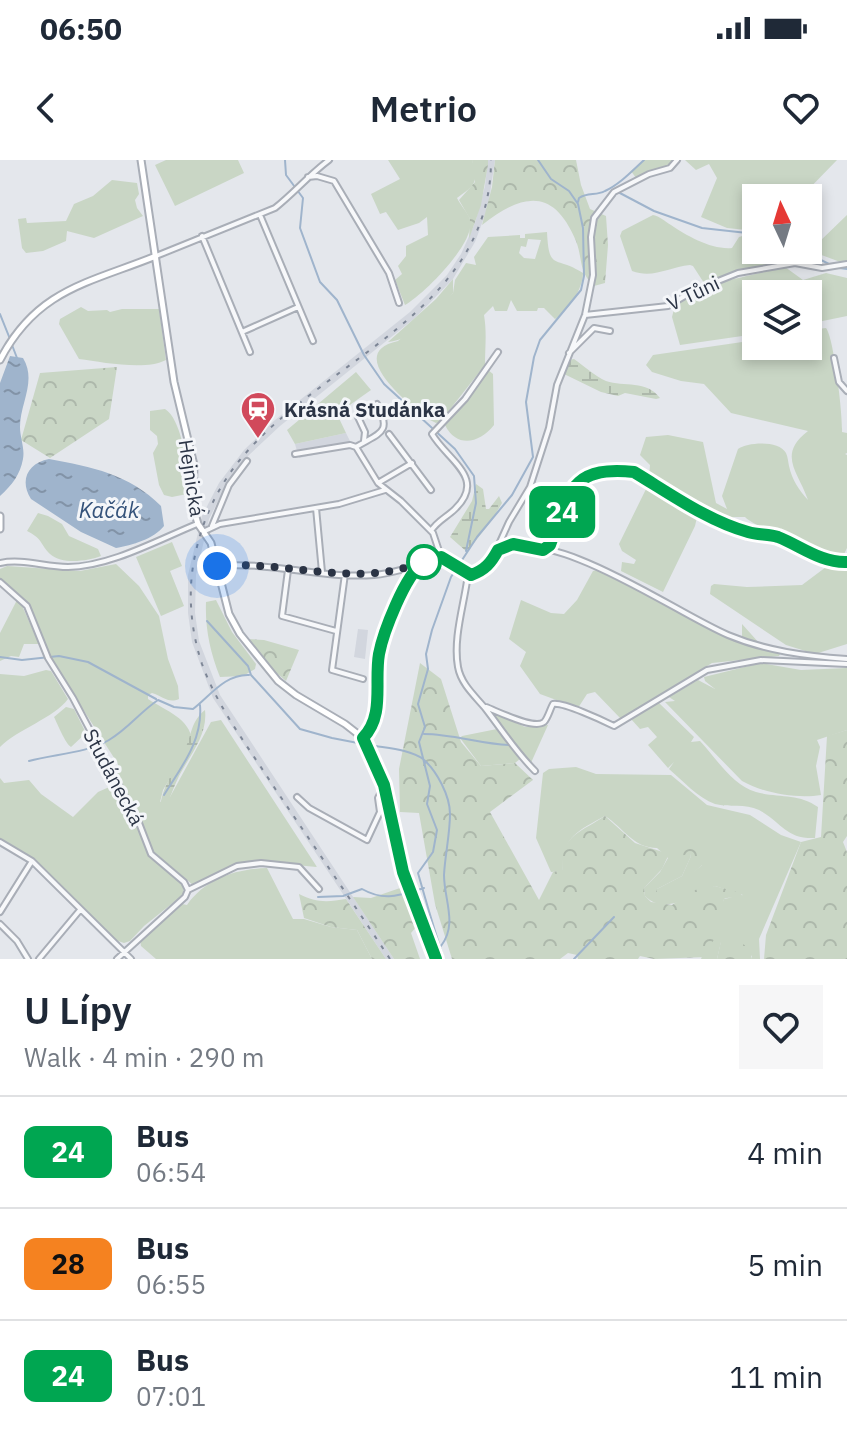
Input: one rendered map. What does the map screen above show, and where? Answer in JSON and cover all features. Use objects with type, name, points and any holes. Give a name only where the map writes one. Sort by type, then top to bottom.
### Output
[{"type":"main road","name":"Hejnická","points":[[141,160],[174,382],[194,465],[193,507],[198,524],[211,543],[233,624],[286,689],[363,738]]},
{"type":"main road","points":[[0,358],[18,331],[57,295],[111,271],[156,256]]},
{"type":"main road","points":[[0,516],[0,529]]},
{"type":"main road","points":[[363,738],[384,785],[403,872],[436,959]]},
{"type":"street","points":[[156,256],[260,215],[287,199],[305,177],[329,160]]},
{"type":"street","points":[[535,771],[513,749],[483,706],[473,697],[458,668],[467,581],[491,562],[509,522],[530,487],[549,428],[557,385],[585,315],[593,275],[591,237],[594,218],[614,192],[649,174],[670,168],[677,160]]},
{"type":"street","points":[[305,177],[317,176],[334,181],[389,273],[399,303]]},
{"type":"street","points":[[260,215],[313,341]]},
{"type":"street","points":[[202,236],[250,352]]},
{"type":"street","name":"V Tůni","points":[[585,315],[668,306],[693,291],[738,273],[795,263],[822,268],[847,264]]},
{"type":"street","points":[[242,332],[299,307]]},
{"type":"street","points":[[567,355],[594,328],[610,331]]},
{"type":"street","points":[[431,531],[454,511],[469,487],[465,472],[441,449],[432,434],[465,399],[498,352]]},
{"type":"street","points":[[834,358],[839,382],[847,391]]},
{"type":"street","points":[[356,447],[382,432],[385,426],[377,404]]},
{"type":"street","points":[[358,417],[365,432],[364,442]]},
{"type":"street","points":[[389,434],[431,490]]},
{"type":"street","points":[[295,454],[350,445],[356,447],[378,483],[431,531],[441,557],[471,575]]},
{"type":"street","points":[[212,526],[229,485],[247,461]]},
{"type":"street","points":[[378,483],[412,463]]},
{"type":"street","points":[[543,550],[550,545],[577,481],[587,476],[621,471],[634,472],[702,512],[747,532],[776,536],[818,557],[847,562]]},
{"type":"street","points":[[205,531],[212,526],[316,508],[386,489]]},
{"type":"street","points":[[316,508],[322,572]]},
{"type":"street","points":[[0,563],[10,561],[69,567],[97,563],[198,524]]},
{"type":"street","points":[[498,550],[513,544],[558,553],[597,566],[692,619],[731,636],[790,654],[847,661]]},
{"type":"street","points":[[217,566],[242,564],[345,574],[392,573],[441,557]]},
{"type":"street","points":[[363,738],[377,717],[379,652],[388,625],[403,589],[422,563]]},
{"type":"street","points":[[288,570],[282,616],[336,631]]},
{"type":"street","points":[[345,574],[332,670],[363,679]]},
{"type":"street","name":"Studánecká","points":[[0,582],[27,606],[48,658],[73,698],[127,800],[151,854],[184,882],[188,890]]},
{"type":"street","points":[[483,706],[537,724],[545,720],[553,704],[561,703],[614,726],[707,670],[761,660],[847,661]]},
{"type":"street","points":[[297,797],[309,808],[367,840],[380,812],[378,798],[384,785]]},
{"type":"street","points":[[0,842],[32,861],[131,959]]},
{"type":"street","points":[[0,912],[32,861]]},
{"type":"street","points":[[117,959],[185,897],[188,890],[237,866],[261,863],[299,867],[319,889]]},
{"type":"street","points":[[39,959],[80,910]]},
{"type":"street","points":[[0,924],[17,941],[28,959]]},
{"type":"shaded area","points":[[488,160],[495,160],[488,207],[475,242],[453,279],[415,318],[280,426],[249,455],[225,487],[209,519],[196,575],[195,613],[199,641],[220,695],[394,959],[386,959],[213,698],[192,642],[188,575],[202,516],[219,483],[244,450],[275,420],[410,312],[447,275],[475,223]]},
{"type":"shaded area","points":[[346,433],[353,447],[299,458],[295,444]]},
{"type":"shaded area","points":[[358,629],[368,630],[365,659],[354,657]]},
{"type":"green space","points":[[166,160],[238,160],[244,173],[175,206],[155,165]]},
{"type":"green space","points":[[388,160],[472,160],[475,174],[472,186],[457,198],[470,219],[465,241],[447,267],[405,305],[395,280],[402,274],[398,266],[406,256],[406,246],[428,235],[427,217],[398,230],[386,212],[380,214],[371,194],[400,179]]},
{"type":"green space","points":[[472,160],[488,160],[488,165],[481,205],[469,239],[470,219],[459,200],[475,182]]},
{"type":"green space","points":[[495,160],[576,160],[590,209],[606,216],[608,245],[605,283],[594,286],[589,280],[567,223],[547,204],[523,202],[482,225]]},
{"type":"green space","points":[[644,160],[676,160],[668,168],[636,178],[631,171]]},
{"type":"green space","points":[[685,160],[837,160],[814,184],[742,184],[742,230],[727,228],[701,217],[717,178],[709,164],[696,170]]},
{"type":"green space","points":[[112,180],[137,183],[139,194],[135,200],[143,216],[94,238],[67,231],[66,241],[43,251],[26,253],[22,248],[18,219],[26,218],[27,223],[66,221],[74,204],[93,196]]},
{"type":"green space","points":[[653,215],[692,238],[716,247],[732,248],[742,236],[742,264],[786,264],[739,271],[704,283],[690,265],[640,273],[632,271],[620,236],[622,231]]},
{"type":"green space","points":[[847,215],[847,262],[822,255],[822,239]]},
{"type":"green space","points":[[547,232],[552,258],[583,273],[578,292],[565,311],[555,319],[544,308],[517,311],[511,300],[507,311],[495,311],[493,306],[484,315],[485,365],[440,422],[436,423],[386,380],[377,357],[383,347],[398,341],[453,293],[455,280],[466,263],[476,265],[474,257],[488,237],[520,235],[520,238],[525,238],[525,234]],"holes":[[[528,239],[541,240],[535,259],[524,258],[519,253],[521,246],[526,247]]]},
{"type":"green space","points":[[785,267],[803,280],[742,280],[742,336],[680,345],[672,317],[675,305],[701,290]]},
{"type":"green space","points":[[826,273],[847,278],[847,316],[822,321],[822,280],[803,280]]},
{"type":"green space","points":[[453,279],[453,293],[433,316],[407,336],[388,342],[436,299]]},
{"type":"green space","points":[[81,307],[88,311],[110,312],[159,309],[166,360],[135,365],[79,359],[59,324],[60,319]]},
{"type":"green space","points":[[822,328],[826,328],[829,335],[835,361],[842,432],[847,433],[847,548],[842,558],[791,541],[745,517],[728,520],[649,477],[650,465],[640,455],[646,437],[668,435],[703,442],[716,503],[727,509],[722,496],[738,449],[770,444],[786,453],[794,480],[808,500],[795,472],[792,456],[799,440],[808,431],[731,413],[704,384],[652,372],[646,365],[653,355],[742,342],[742,360],[822,360]]},
{"type":"green space","points":[[574,359],[606,381],[642,386],[660,398],[601,392],[564,374],[569,360]]},
{"type":"green space","points":[[117,367],[109,419],[50,458],[21,440],[40,373]]},
{"type":"green space","points":[[488,370],[493,374],[494,425],[476,439],[456,438],[445,425],[466,403]]},
{"type":"green space","points":[[356,372],[371,390],[337,414],[346,433],[295,444],[287,430]]},
{"type":"green space","points":[[165,409],[180,435],[187,474],[187,494],[172,497],[164,495],[159,485],[153,453],[158,444],[157,436],[150,430],[150,411]]},
{"type":"green space","points":[[476,484],[483,489],[486,509],[499,496],[502,503],[467,552],[450,537],[472,501]]},
{"type":"green space","points":[[648,485],[698,513],[695,526],[663,592],[621,571],[622,562],[634,564],[636,560],[622,551],[619,544]]},
{"type":"green space","points":[[38,513],[62,524],[69,536],[98,549],[101,556],[68,561],[50,554],[39,539],[27,531]]},
{"type":"green space","points":[[172,542],[182,566],[170,571],[184,606],[161,616],[136,557]]},
{"type":"green space","points":[[116,564],[139,586],[159,616],[168,659],[178,686],[179,699],[169,700],[152,693],[148,699],[182,721],[192,741],[163,790],[160,802],[170,797],[211,722],[221,720],[317,867],[274,863],[235,866],[194,886],[153,851],[118,776],[118,764],[54,664],[26,601],[0,580],[0,569],[7,566],[80,571]]},
{"type":"green space","points":[[830,564],[847,564],[847,644],[815,654],[786,645],[710,594],[714,584],[747,587],[802,585]]},
{"type":"green space","points":[[593,571],[615,572],[622,576],[628,586],[726,635],[742,639],[742,624],[760,644],[781,652],[779,656],[712,663],[621,719],[595,692],[587,694],[578,708],[540,694],[520,666],[526,652],[509,639],[521,600],[551,613],[564,614],[577,600]]},
{"type":"green space","points":[[17,600],[39,644],[24,644],[19,657],[11,656],[0,661],[0,633]]},
{"type":"green space","points":[[216,600],[232,632],[256,664],[255,669],[243,676],[220,677],[216,668],[209,640],[206,602]]},
{"type":"green space","points":[[248,639],[299,650],[286,681],[272,669]]},
{"type":"green space","points":[[420,663],[441,679],[461,742],[481,766],[515,763],[533,780],[490,812],[539,900],[553,872],[563,870],[562,859],[568,843],[580,831],[605,816],[635,843],[669,854],[662,869],[644,888],[645,896],[651,902],[672,905],[695,890],[715,886],[740,893],[743,897],[724,899],[707,957],[578,959],[577,955],[568,953],[560,959],[452,959],[435,904],[419,813],[400,812],[399,769]]},
{"type":"green space","points":[[761,663],[801,670],[847,668],[847,730],[817,740],[820,747],[816,766],[821,795],[780,794],[742,781],[665,702],[675,701],[669,697],[698,680],[715,689],[704,677]]},
{"type":"green space","points":[[51,671],[68,699],[54,712],[0,747],[0,674],[24,676]]},
{"type":"green space","points":[[658,702],[694,737],[691,742],[700,741],[739,783],[756,792],[796,798],[818,807],[815,838],[790,833],[754,808],[715,804],[690,788],[669,769],[674,762],[668,768],[648,745],[657,737],[648,727],[640,729],[631,719]]},
{"type":"green space","points":[[66,707],[74,709],[86,733],[71,747],[54,717]]},
{"type":"green space","points":[[205,710],[201,736],[179,776],[164,813],[159,813],[165,787],[185,749],[194,723]]},
{"type":"green space","points":[[493,712],[525,727],[548,725],[530,765],[513,746]]},
{"type":"green space","points":[[497,729],[520,759],[515,763],[481,766],[460,738]]},
{"type":"green space","points":[[847,730],[847,836],[843,842],[847,852],[847,959],[764,959],[766,935],[801,842],[821,837],[827,736]]},
{"type":"green space","points":[[576,767],[596,774],[671,775],[707,805],[750,815],[781,835],[801,842],[759,939],[760,959],[752,959],[752,956],[721,942],[717,959],[701,959],[724,899],[743,895],[715,886],[679,902],[653,902],[645,896],[644,888],[660,872],[668,858],[657,848],[635,841],[605,816],[573,837],[565,851],[563,871],[551,872],[536,838],[543,773],[549,769]],"holes":[[[690,854],[702,865],[676,884],[657,889],[682,876]]]},
{"type":"green space","points":[[0,778],[4,783],[29,780],[41,794],[73,817],[98,792],[116,784],[153,859],[183,884],[184,894],[130,941],[115,940],[32,857],[0,838]]},
{"type":"green space","points":[[700,846],[705,852],[702,865],[666,893],[655,895],[657,889],[682,876],[691,856],[678,856],[677,852]]},
{"type":"green space","points":[[267,868],[293,919],[357,930],[372,959],[156,959],[141,946],[140,939],[182,904],[187,905],[212,882],[232,873]]},
{"type":"green space","points":[[403,887],[417,926],[411,933],[420,959],[394,959],[353,897],[371,898]]},
{"type":"green space","points":[[299,894],[322,901],[346,899],[386,959],[372,959],[357,930],[331,927],[304,918]]},
{"type":"green space","points":[[727,937],[743,944],[752,959],[717,959],[721,941]]},
{"type":"water","points":[[10,356],[23,358],[27,367],[28,384],[20,427],[23,455],[18,475],[0,496],[0,383]]},
{"type":"water","name":"Kačák","points":[[49,459],[95,469],[136,486],[161,506],[164,526],[149,538],[116,548],[81,532],[31,499],[27,492],[26,479],[31,468]]},
{"type":"waterway","points":[[285,160],[286,175],[303,198],[300,228],[320,282],[337,300],[364,355],[384,384],[455,449],[474,476],[476,503],[466,551]]},
{"type":"waterway","points":[[444,959],[418,873],[433,852],[437,830],[427,804],[430,786],[419,742],[425,727],[418,704],[428,669],[426,654],[451,577],[477,537],[512,495],[533,457],[526,402],[534,357],[540,340],[581,290],[584,276],[583,228],[578,204],[569,191],[551,179],[538,160]]},
{"type":"waterway","points":[[578,202],[582,196],[610,188],[644,160]]},
{"type":"waterway","points":[[618,192],[654,211],[702,228],[742,232]]},
{"type":"waterway","points":[[822,260],[831,265]]},
{"type":"waterway","points":[[839,268],[847,269]]},
{"type":"waterway","points":[[0,314],[10,339]]},
{"type":"waterway","points":[[12,345],[17,358]]},
{"type":"waterway","points":[[207,621],[300,729],[363,744]]},
{"type":"waterway","points":[[0,657],[22,660],[59,656],[88,662],[156,699]]},
{"type":"waterway","points":[[29,761],[81,751],[109,740],[158,700],[174,707],[193,709],[225,682],[249,675]]},
{"type":"waterway","points":[[164,795],[195,741],[200,705]]},
{"type":"waterway","points":[[424,734],[509,745]]},
{"type":"waterway","points":[[370,745],[404,751],[423,759],[445,792],[450,814],[444,875],[449,929],[441,946]]},
{"type":"waterway","points":[[318,897],[343,896],[362,889],[393,896],[424,888]]},
{"type":"waterway","points":[[574,959],[614,917]]},
{"type":"railway","points":[[390,959],[216,696],[202,664],[195,636],[191,608],[193,565],[199,538],[214,500],[244,455],[278,421],[399,327],[435,294],[464,256],[484,212],[491,160]]},
{"type":"bus line","name":"24","points":[[436,959],[403,872],[384,785],[363,738],[377,717],[379,652],[388,625],[403,589],[422,563],[441,557],[471,575],[481,572],[498,550],[513,544],[543,550],[550,545],[577,481],[587,476],[621,471],[634,472],[702,512],[747,532],[776,536],[818,557],[847,562]]},
{"type":"place","name":"Krásná Studánka","points":[[258,440]]},
{"type":"route","points":[[217,566],[242,564],[370,575],[392,573],[424,562]]}]
